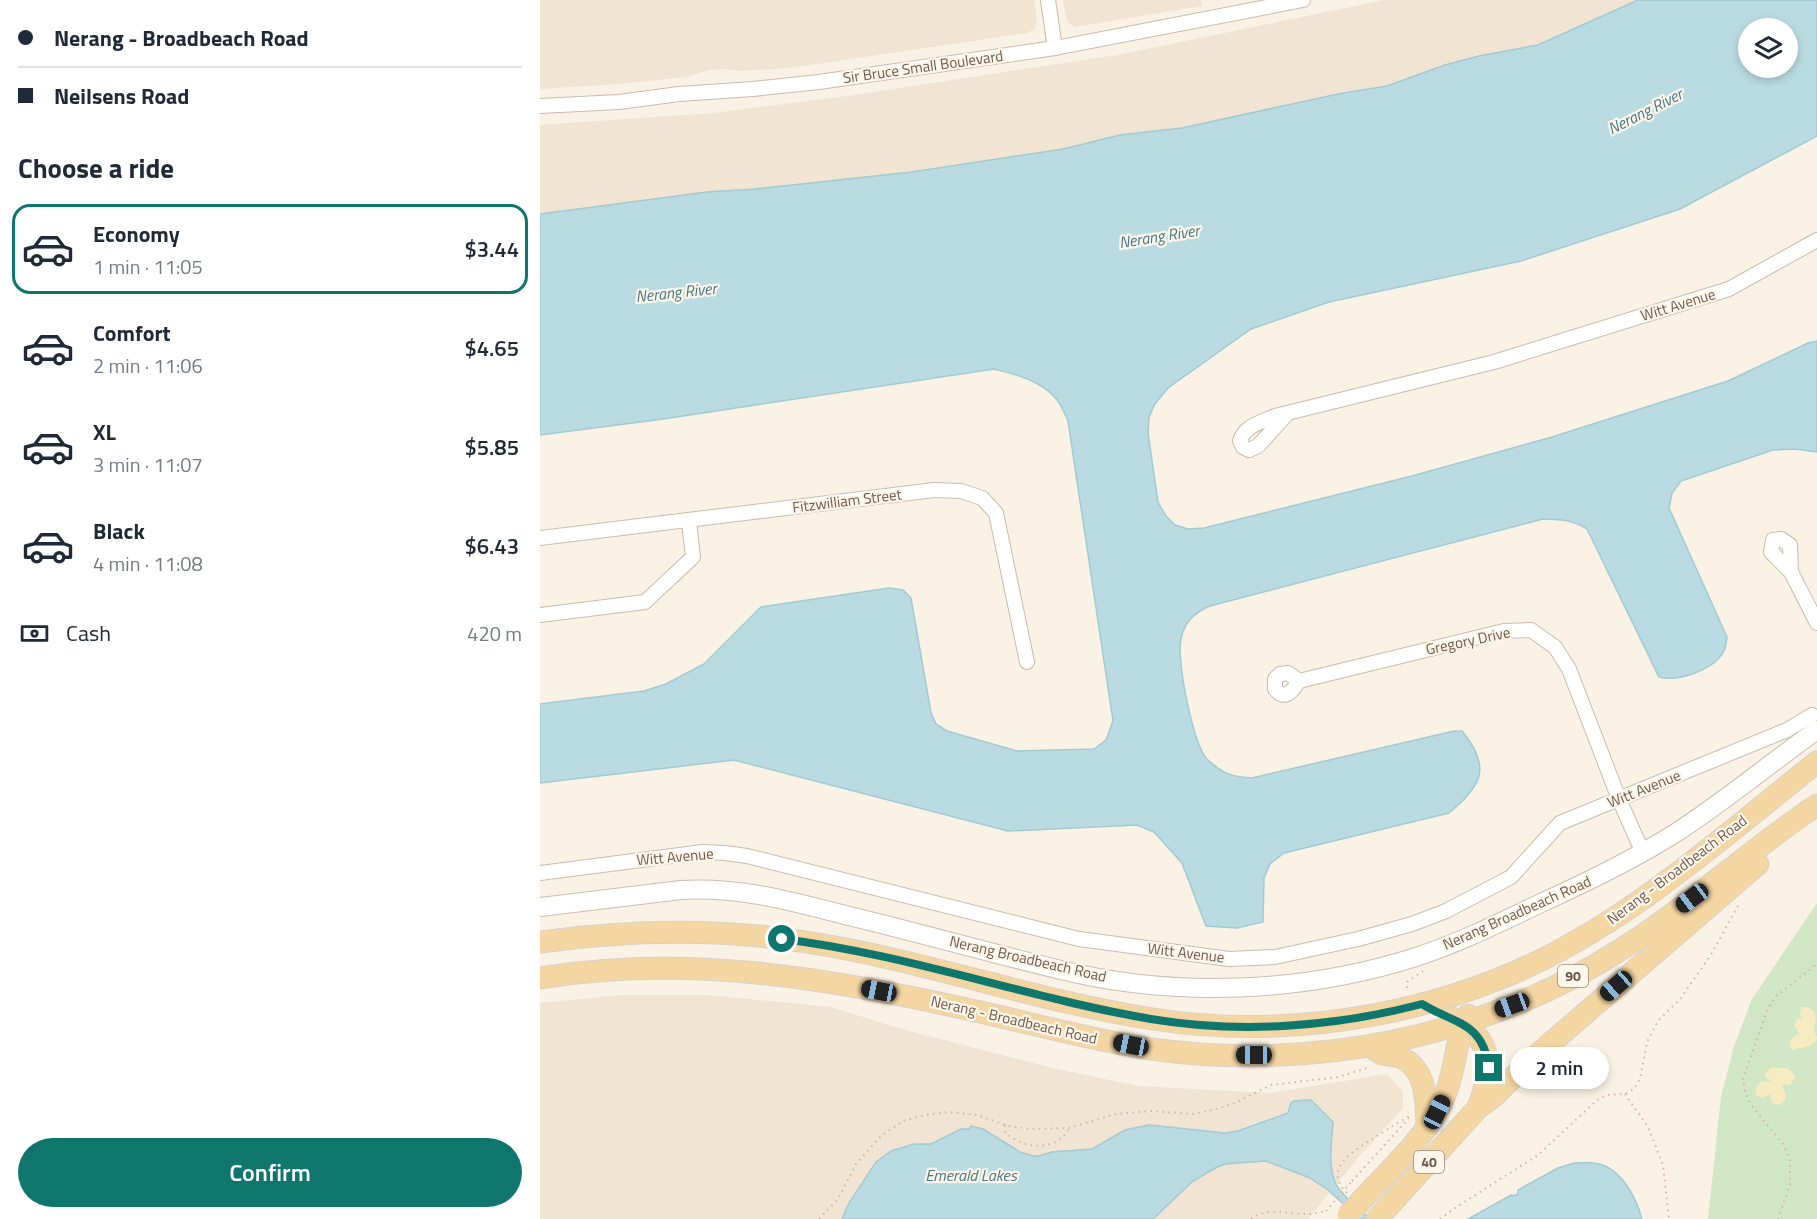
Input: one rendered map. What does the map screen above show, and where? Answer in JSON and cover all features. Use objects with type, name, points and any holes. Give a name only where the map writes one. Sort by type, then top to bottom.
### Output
[{"type":"main road","name":"Nerang - Broadbeach Road","points":[[540,942],[642,933],[698,932],[759,936],[805,942],[929,967],[1105,1010],[1159,1020],[1208,1025],[1270,1026],[1357,1018],[1422,1004],[1497,980],[1569,945],[1614,918],[1681,869],[1817,762]]},
{"type":"main road","name":"Nerang - Broadbeach Road","points":[[540,978],[644,968],[733,970],[809,978],[858,987],[1149,1049],[1187,1053],[1371,1057],[1538,994],[1621,950],[1817,805]]},
{"type":"main road","points":[[1478,1108],[1782,844],[1785,827]]},
{"type":"main road","name":"40","points":[[1346,1208],[1445,1095],[1452,1076],[1464,1023],[1481,996],[1497,980]]},
{"type":"main road","points":[[1422,1004],[1438,1014],[1464,1023]]},
{"type":"main road","name":"40","points":[[1379,1217],[1478,1108],[1488,1078],[1487,1058],[1480,1040],[1464,1023]]},
{"type":"main road","points":[[1371,1057],[1383,1054],[1401,1057],[1416,1071],[1425,1093],[1419,1122]]},
{"type":"street","points":[[1048,0],[1055,48]]},
{"type":"street","name":"Sir Bruce Small Boulevard","points":[[540,106],[619,102],[679,94],[819,82],[1055,48],[1303,0]]},
{"type":"street","name":"Witt Avenue","points":[[1287,414],[1494,362],[1729,289],[1817,240]]},
{"type":"street","name":"Fitzwilliam Street","points":[[540,538],[934,490],[961,491],[982,498],[996,513],[1028,662]]},
{"type":"street","points":[[540,615],[645,602],[693,557],[689,521]]},
{"type":"street","points":[[1791,572],[1817,623]]},
{"type":"street","name":"Gregory Drive","points":[[1299,681],[1503,631],[1531,630],[1555,647],[1569,669],[1619,799],[1643,853]]},
{"type":"street","points":[[1787,730],[1812,728]]},
{"type":"street","name":"Witt Avenue","points":[[540,873],[681,854],[725,853],[747,856],[1079,939],[1251,960],[1358,939],[1412,924],[1446,911],[1511,877],[1560,823],[1787,730],[1812,728]]},
{"type":"street","name":"Nerang Broadbeach Road","points":[[540,907],[681,890],[748,892],[944,939],[1064,971],[1139,983],[1246,987],[1308,981],[1414,957],[1480,932],[1576,887],[1643,853],[1708,810],[1812,728]]},
{"type":"path","points":[[1440,1219],[1538,1155],[1596,1101],[1606,1095],[1625,1094],[1634,1089],[1640,1079],[1647,1042],[1658,1021],[1681,998],[1706,962],[1741,900]]},
{"type":"path","points":[[1778,1219],[1791,1184],[1790,1160],[1784,1145],[1751,1106],[1743,1079],[1768,1008],[1776,996],[1817,964]]},
{"type":"path","points":[[1407,988],[1407,982],[1425,970]]},
{"type":"path","points":[[819,1219],[838,1199],[856,1164],[881,1136],[903,1122],[925,1115],[948,1112],[977,1115],[1005,1125],[1029,1129],[1069,1128],[1116,1114],[1152,1111],[1192,1114],[1235,1103],[1271,1085],[1338,1077],[1371,1057]]},
{"type":"path","points":[[1625,1094],[1626,1099],[1648,1127],[1663,1166],[1669,1219]]},
{"type":"path","points":[[1414,1108],[1419,1122]]},
{"type":"path","points":[[1346,1208],[1352,1181],[1419,1122]]},
{"type":"path","points":[[1346,1208],[1337,1177],[1341,1164],[1350,1153],[1419,1122]]},
{"type":"path","points":[[1005,1125],[1005,1132],[1009,1137],[1023,1145],[1035,1146],[1057,1141],[1065,1136],[1069,1128]]},
{"type":"path","points":[[1251,1219],[1259,1214],[1282,1212],[1308,1214],[1346,1208]]},
{"type":"shaded area","points":[[540,0],[1034,0],[1037,19],[1035,29],[1027,33],[790,68],[709,70],[686,77],[540,89]]},
{"type":"shaded area","points":[[1063,0],[1201,0],[1202,6],[1075,27],[1067,21]]},
{"type":"shaded area","points":[[1385,0],[1638,0],[1538,45],[1445,65],[1387,86],[1338,94],[1182,128],[1121,135],[1063,149],[912,172],[707,192],[540,214],[540,125],[713,113],[847,96],[1117,55]]},
{"type":"shaded area","name":"Emerald Lakes","points":[[621,995],[707,995],[831,1007],[905,1030],[1057,1069],[1138,1086],[1271,1093],[1387,1074],[1403,1091],[1403,1108],[1308,1219],[540,1219],[540,1003]]},
{"type":"green space","points":[[1817,903],[1817,1219],[1708,1219],[1721,1097],[1734,1046],[1752,999]]},
{"type":"sand","points":[[1802,1007],[1808,1007],[1814,1012],[1816,1021],[1813,1029],[1817,1037],[1810,1046],[1792,1050],[1791,1040],[1799,1034],[1794,1025],[1797,1019],[1802,1018],[1799,1014]]},
{"type":"sand","points":[[1771,1068],[1787,1068],[1795,1075],[1790,1085],[1781,1084],[1786,1094],[1784,1102],[1779,1105],[1772,1103],[1770,1094],[1763,1098],[1756,1095],[1756,1088],[1761,1081],[1773,1083],[1765,1076]]},
{"type":"water","name":"Nerang River","points":[[1638,0],[1817,0],[1817,136],[1680,209],[1521,261],[1329,302],[1251,329],[1168,388],[1155,404],[1149,417],[1148,433],[1158,502],[1166,516],[1175,525],[1188,529],[1204,528],[1412,476],[1552,437],[1728,381],[1808,343],[1817,341],[1817,452],[1795,449],[1773,450],[1681,481],[1672,493],[1669,508],[1727,637],[1724,651],[1712,664],[1685,676],[1659,677],[1587,529],[1560,520],[1543,519],[1205,608],[1191,618],[1185,628],[1181,639],[1181,664],[1196,737],[1207,759],[1222,771],[1238,777],[1252,778],[1454,731],[1462,731],[1477,755],[1480,766],[1476,785],[1449,813],[1284,853],[1270,864],[1264,878],[1263,922],[1237,928],[1206,926],[1182,863],[1154,832],[1137,825],[1008,831],[734,760],[540,783],[540,704],[644,691],[666,684],[704,664],[761,607],[889,588],[903,590],[911,598],[931,713],[936,724],[947,731],[1017,751],[1094,749],[1106,740],[1113,721],[1068,421],[1051,393],[1028,379],[994,369],[663,419],[540,435],[540,214],[707,192],[912,172],[1063,149],[1120,135],[1182,128],[1338,94],[1387,86],[1445,65],[1538,45]]},
{"type":"water","name":"Emerald Lakes","points":[[1311,1100],[1333,1122],[1331,1166],[1335,1182],[1346,1197],[1370,1219],[1360,1219],[1328,1190],[1310,1178],[1266,1161],[1225,1164],[1217,1167],[1193,1181],[1153,1219],[842,1219],[849,1203],[876,1162],[891,1151],[914,1144],[931,1144],[961,1129],[969,1129],[971,1126],[983,1129],[1020,1152],[1039,1156],[1052,1152],[1092,1149],[1125,1130],[1149,1125],[1225,1133],[1238,1131],[1288,1113],[1294,1101]]},
{"type":"water","points":[[1574,1163],[1603,1165],[1619,1176],[1636,1201],[1642,1219],[1468,1219],[1511,1195],[1518,1194],[1518,1190],[1558,1168]]},
{"type":"route","points":[[782,939],[852,950],[1094,1008],[1175,1022],[1236,1026],[1300,1024],[1357,1018],[1422,1004],[1438,1014],[1464,1023],[1474,1032],[1484,1048],[1489,1068]]}]
